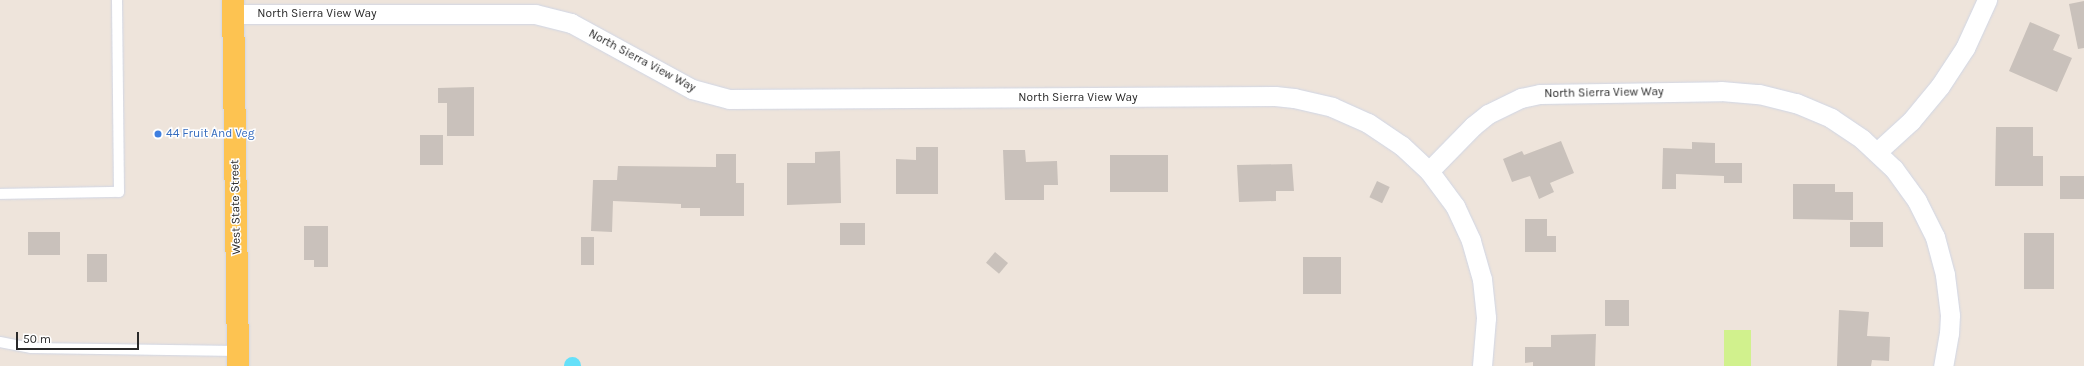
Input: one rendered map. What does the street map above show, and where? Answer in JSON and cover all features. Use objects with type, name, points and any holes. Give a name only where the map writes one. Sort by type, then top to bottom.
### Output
[{"type":"main road","name":"West State Street","points":[[233,7],[238,358]]},
{"type":"street","points":[[1877,152],[1910,121],[1940,86],[1965,48],[1988,0]]},
{"type":"street","name":"North Sierra View Way","points":[[233,7],[535,14],[571,23],[692,89],[729,99],[1275,96],[1294,98],[1332,107],[1368,123],[1401,144],[1429,171],[1473,126],[1488,114],[1521,98],[1559,92],[1721,91],[1759,94],[1796,103],[1831,118],[1862,139],[1877,152],[1894,169],[1917,201],[1927,218],[1941,256],[1948,294],[1950,314],[1949,334],[1943,366]]},
{"type":"street","points":[[1429,171],[1454,206],[1469,235],[1477,260],[1482,279],[1486,318],[1482,366]]},
{"type":"lane","points":[[0,194],[119,192],[116,0]]},
{"type":"lane","points":[[0,342],[31,348],[238,358]]},
{"type":"green space","points":[[1724,330],[1751,330],[1751,366],[1724,366]]},
{"type":"building","points":[[2084,1],[2084,48],[2078,49],[2069,4]]},
{"type":"building","points":[[2030,22],[2060,35],[2053,50],[2072,58],[2057,92],[2009,71]]},
{"type":"building","points":[[474,87],[474,136],[447,136],[447,103],[438,103],[438,88]]},
{"type":"building","points":[[1996,127],[2033,127],[2033,156],[2043,156],[2043,186],[1995,186]]},
{"type":"building","points":[[420,135],[443,135],[443,165],[420,165]]},
{"type":"building","points":[[1561,141],[1574,173],[1550,183],[1554,192],[1539,199],[1530,176],[1512,182],[1503,159],[1522,151],[1524,155]]},
{"type":"building","points":[[1692,142],[1715,143],[1715,163],[1742,163],[1742,183],[1724,183],[1724,176],[1676,174],[1676,189],[1662,189],[1663,148],[1692,149]]},
{"type":"building","points":[[916,147],[938,147],[938,194],[896,194],[896,159],[916,160]]},
{"type":"building","points":[[1003,150],[1025,150],[1026,162],[1057,161],[1058,185],[1044,185],[1044,200],[1005,200]]},
{"type":"building","points":[[840,151],[841,203],[787,205],[787,163],[815,163],[815,152]]},
{"type":"building","points":[[716,154],[736,154],[736,183],[744,183],[744,216],[700,216],[700,208],[681,208],[681,204],[613,201],[612,232],[591,231],[593,180],[617,180],[618,166],[716,167]]},
{"type":"building","points":[[1110,155],[1168,155],[1168,192],[1110,192]]},
{"type":"building","points":[[1292,164],[1294,191],[1276,191],[1276,201],[1239,202],[1237,165]]},
{"type":"building","points":[[2060,176],[2084,176],[2084,199],[2060,199]]},
{"type":"building","points":[[1377,181],[1390,187],[1382,203],[1369,197]]},
{"type":"building","points":[[1793,184],[1835,184],[1835,192],[1853,192],[1853,220],[1793,219]]},
{"type":"building","points":[[1525,219],[1547,219],[1547,236],[1556,236],[1556,252],[1525,252]]},
{"type":"building","points":[[1850,222],[1883,222],[1883,247],[1850,247]]},
{"type":"building","points":[[840,223],[865,223],[865,245],[840,245]]},
{"type":"building","points":[[304,226],[328,226],[328,267],[314,267],[314,260],[304,260]]},
{"type":"building","points":[[28,232],[60,232],[60,255],[28,255]]},
{"type":"building","points":[[2024,233],[2054,233],[2054,289],[2024,289]]},
{"type":"building","points":[[581,237],[594,237],[594,265],[581,265]]},
{"type":"building","points":[[995,252],[1008,263],[999,274],[986,263]]},
{"type":"building","points":[[87,254],[107,254],[107,282],[87,282]]},
{"type":"building","points":[[1303,257],[1341,257],[1341,294],[1303,294]]},
{"type":"building","points":[[1605,300],[1629,300],[1629,326],[1605,326]]},
{"type":"building","points":[[1839,310],[1869,312],[1867,336],[1890,337],[1889,361],[1872,360],[1871,366],[1837,366]]},
{"type":"building","points":[[1596,334],[1595,366],[1533,366],[1533,362],[1525,363],[1525,347],[1551,347],[1551,335]]},
{"type":"place","name":"44 Fruit And Veg","points":[[158,134]]}]
